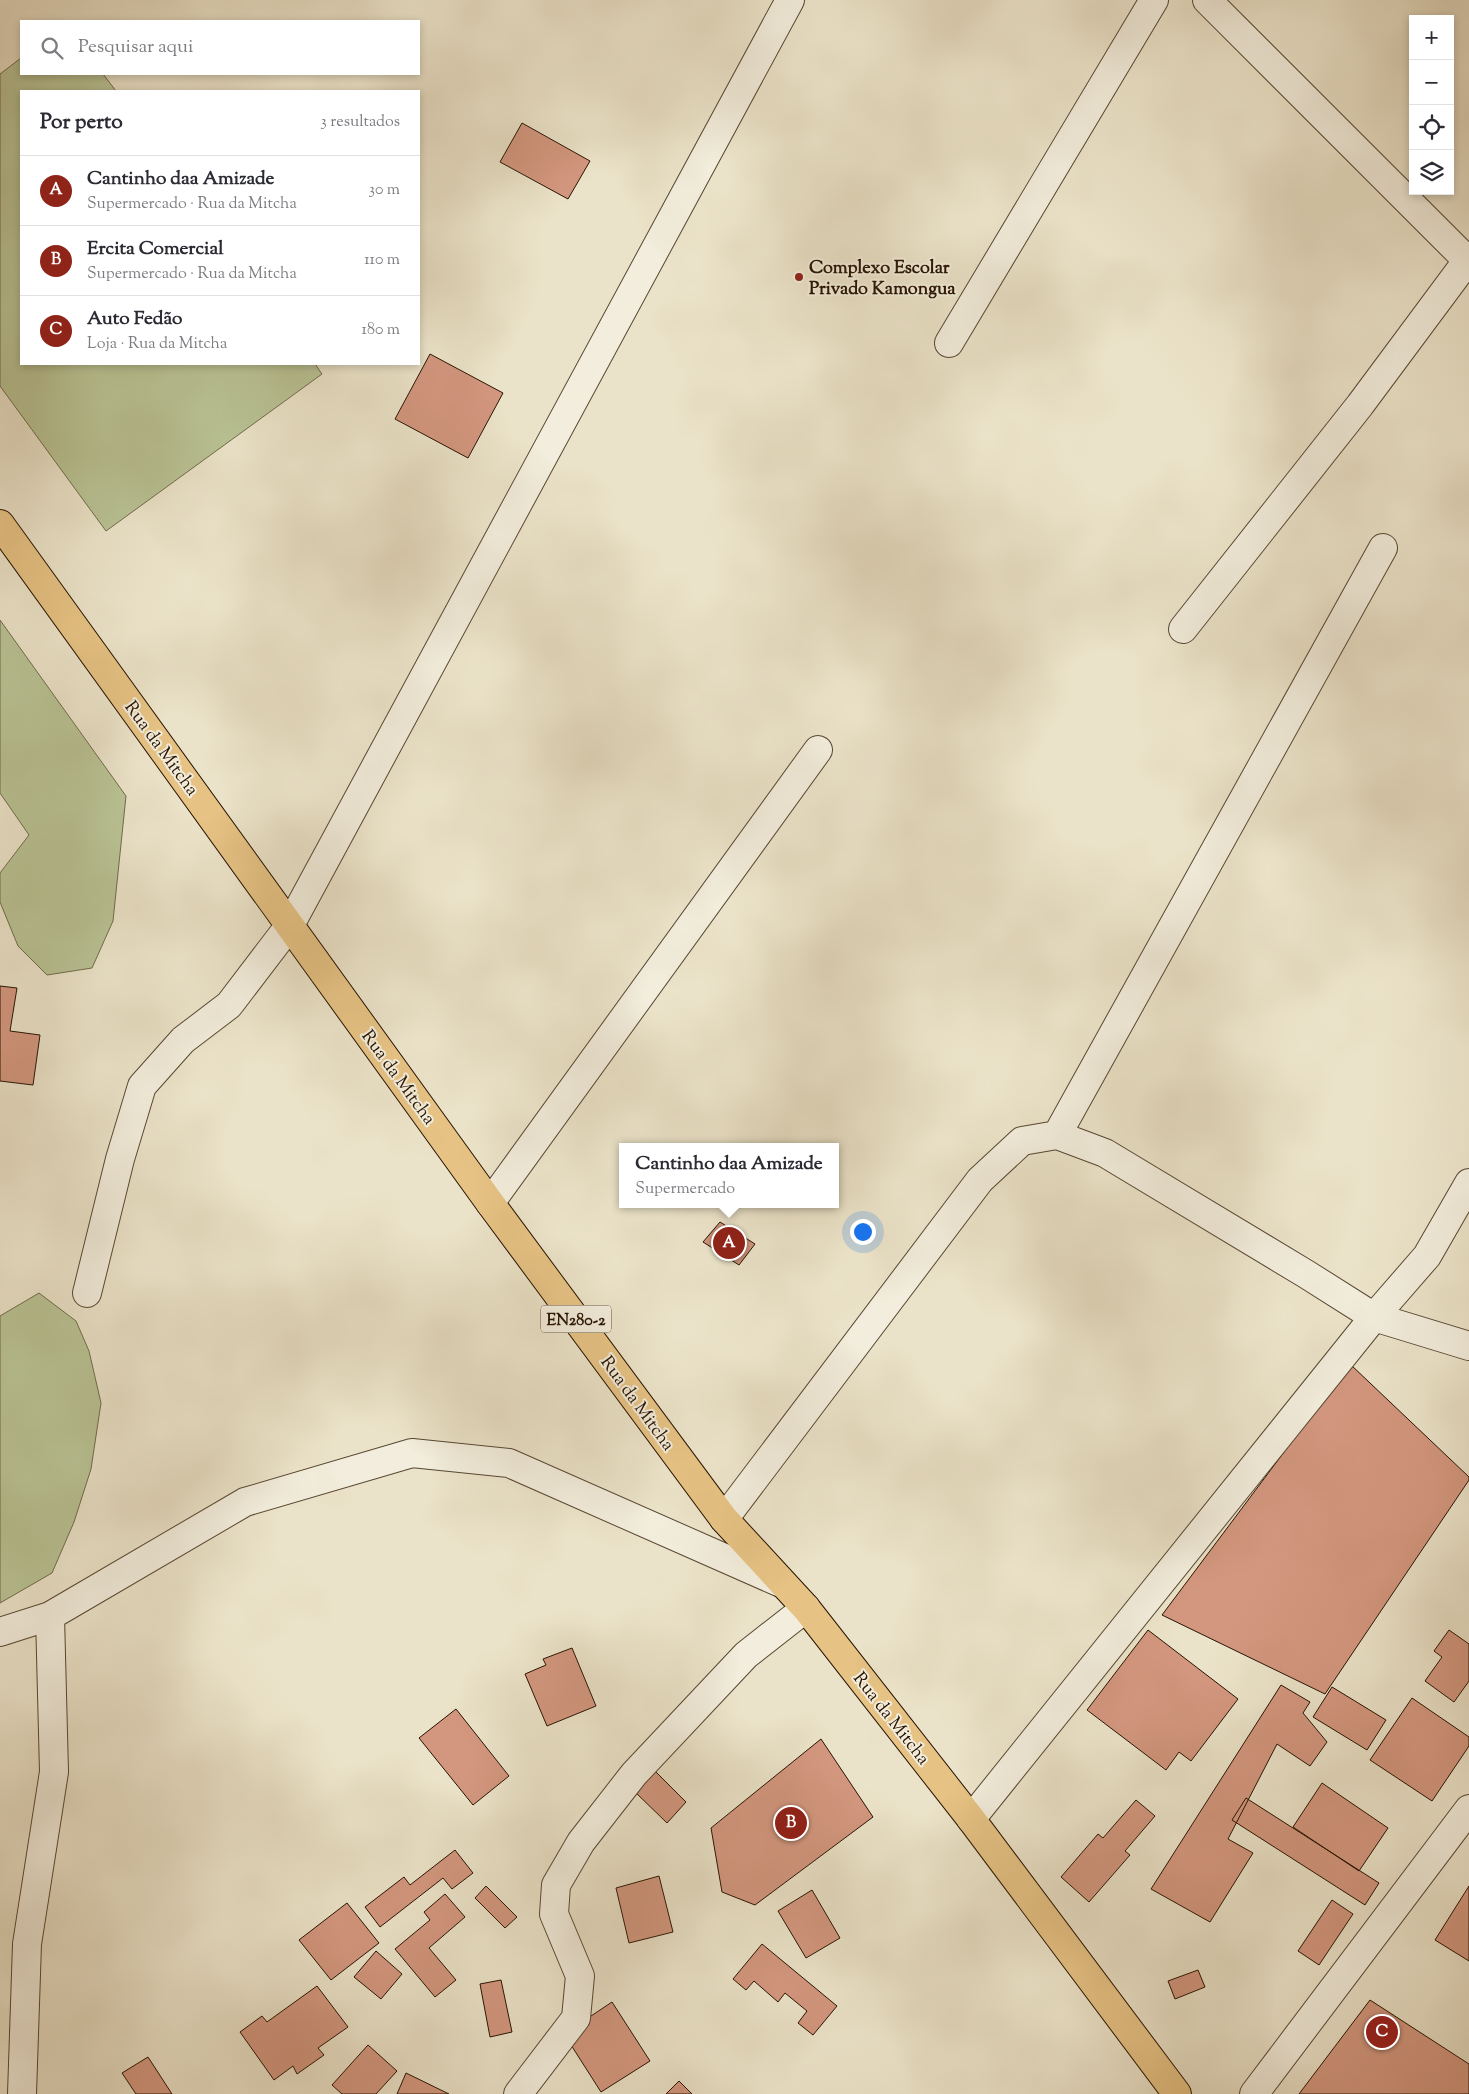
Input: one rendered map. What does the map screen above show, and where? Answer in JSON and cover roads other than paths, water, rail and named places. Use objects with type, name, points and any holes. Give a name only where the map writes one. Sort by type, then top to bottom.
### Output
[{"type":"main road","name":"Rua da Mitcha","points":[[4,538],[290,925],[490,1203],[724,1519],[806,1608],[971,1819],[1177,2094]]},
{"type":"street","points":[[87,1293],[120,1159],[142,1086],[183,1040],[229,1005],[290,925],[790,0]]},
{"type":"street","points":[[949,342],[1154,0]]},
{"type":"street","points":[[1182,630],[1360,405],[1468,262],[1207,0]]},
{"type":"street","points":[[1057,1135],[1384,548]]},
{"type":"street","points":[[490,1203],[818,750]]},
{"type":"street","points":[[724,1519],[980,1180],[1022,1141],[1057,1135],[1105,1153],[1306,1274],[1374,1318],[1469,1346]]},
{"type":"street","points":[[971,1819],[1374,1318],[1427,1256],[1469,1183]]},
{"type":"street","points":[[0,1632],[50,1616],[245,1502],[412,1453],[509,1463],[782,1583]]},
{"type":"street","points":[[518,2094],[576,2018],[580,1976],[554,1914],[556,1885],[580,1842],[634,1774],[746,1655],[806,1608]]},
{"type":"street","points":[[22,2094],[27,1944],[54,1772],[50,1616]]},
{"type":"street","points":[[1254,2094],[1469,1810]]},
{"type":"place","name":"Complexo Escolar Privado Kamongua","points":[[799,277]]},
{"type":"place","name":"Cantinho daa Amizade","points":[[729,1243]]},
{"type":"place","name":"Ercita Comercial","points":[[791,1823]]},
{"type":"place","name":"Auto Fedão","points":[[1382,2032]]}]
